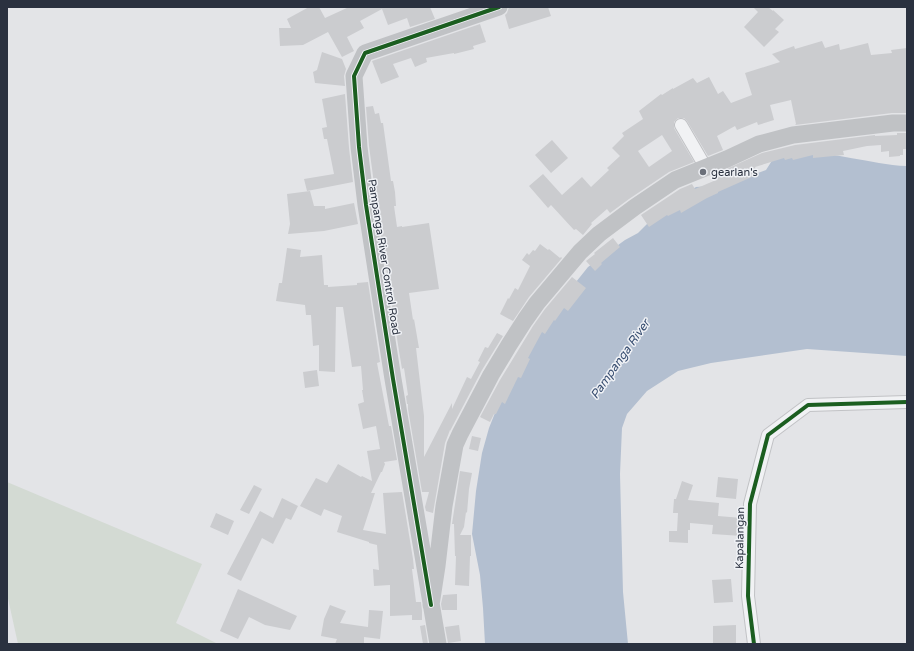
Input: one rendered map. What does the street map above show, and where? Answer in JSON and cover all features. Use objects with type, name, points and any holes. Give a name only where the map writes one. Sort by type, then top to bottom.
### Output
[{"type":"main road","name":"Pampanga River Control Road","points":[[438,644],[393,379],[366,205],[359,147],[354,76],[365,53],[499,7]]},
{"type":"main road","points":[[431,605],[444,506],[455,445],[481,394],[509,345],[537,303],[580,252],[598,234],[675,180],[759,144],[793,135],[893,123],[907,123]]},
{"type":"street","points":[[681,125],[706,168]]},
{"type":"street","name":"Kapalangan","points":[[754,644],[748,596],[750,504],[768,435],[808,405],[907,402]]},
{"type":"shaded area","points":[[7,482],[202,564],[176,623],[218,644],[18,644],[7,594]]},
{"type":"water","name":"Pampanga River","points":[[825,154],[907,166],[907,356],[807,349],[711,363],[678,371],[647,391],[627,414],[622,428],[620,474],[623,592],[628,644],[485,644],[480,575],[472,534],[476,491],[482,453],[489,428],[507,383],[568,292],[588,267],[625,240],[638,233],[663,208],[696,187],[726,185],[766,170],[773,159],[777,156]]},
{"type":"building","points":[[309,7],[319,7],[325,18],[349,7],[430,7],[435,19],[410,27],[407,18],[388,25],[382,9],[360,21],[364,28],[347,37],[354,51],[342,57],[328,32],[303,45],[280,46],[279,28],[291,28],[287,19]]},
{"type":"building","points":[[509,7],[548,7],[551,16],[509,29],[505,15]]},
{"type":"building","points":[[753,7],[768,7],[784,20],[775,29],[779,32],[764,47],[744,27],[758,12]]},
{"type":"building","points":[[480,24],[486,42],[473,46],[474,49],[454,54],[426,58],[427,62],[415,67],[411,58],[393,64],[399,77],[381,84],[372,61]]},
{"type":"building","points":[[822,41],[825,48],[839,44],[840,50],[868,43],[871,55],[892,53],[891,50],[907,48],[907,113],[892,113],[795,125],[791,100],[770,105],[774,120],[758,125],[757,122],[737,130],[735,126],[717,136],[723,150],[708,156],[687,121],[684,118],[678,118],[674,122],[674,128],[694,162],[669,172],[610,213],[607,209],[591,223],[592,224],[583,235],[576,229],[574,230],[551,205],[548,208],[529,186],[543,174],[562,195],[582,177],[591,187],[609,170],[607,168],[620,156],[612,148],[624,136],[622,133],[643,119],[639,111],[661,94],[662,95],[693,78],[697,83],[709,77],[718,94],[723,91],[731,103],[752,95],[745,73],[780,62],[772,54],[794,46],[795,49]],"holes":[[[662,135],[672,151],[649,167],[638,151]]]},
{"type":"building","points":[[322,52],[342,59],[346,69],[344,76],[345,86],[315,83],[313,72],[317,70]]},
{"type":"building","points":[[345,94],[353,182],[307,191],[304,179],[334,174],[327,139],[324,139],[322,128],[327,127],[322,99]]},
{"type":"building","points":[[373,106],[375,114],[379,113],[381,123],[383,123],[391,181],[393,181],[395,192],[396,206],[394,206],[397,227],[429,223],[439,289],[409,293],[419,348],[416,348],[424,416],[424,457],[452,403],[452,409],[467,377],[471,379],[480,362],[478,361],[485,347],[488,348],[497,333],[503,336],[482,370],[450,430],[445,443],[433,513],[426,511],[425,507],[429,492],[422,492],[407,404],[406,396],[408,395],[404,368],[402,369],[380,229],[369,146],[366,107]]},
{"type":"building","points":[[897,133],[907,133],[907,149],[903,149],[903,155],[900,156],[889,157],[889,151],[881,152],[881,145],[843,151],[844,155],[813,158],[813,155],[793,160],[792,158],[785,160],[784,158],[755,167],[757,173],[754,176],[718,192],[681,213],[680,210],[668,216],[667,215],[649,227],[641,215],[680,189],[692,184],[695,189],[716,180],[713,175],[762,153],[795,145],[875,135],[897,135]]},
{"type":"building","points":[[552,140],[568,158],[551,173],[535,155]]},
{"type":"building","points":[[310,191],[314,206],[325,206],[325,209],[354,203],[358,224],[324,231],[288,234],[290,224],[287,194]]},
{"type":"building","points":[[613,238],[620,247],[601,263],[602,264],[595,271],[586,261]]},
{"type":"building","points":[[540,244],[562,258],[529,297],[513,321],[500,314],[515,288],[518,290],[530,266],[522,260],[527,253],[529,255],[533,250],[535,251]]},
{"type":"building","points":[[287,248],[301,250],[300,257],[322,255],[324,285],[328,285],[328,287],[357,285],[357,283],[368,282],[380,362],[377,363],[397,460],[384,462],[385,464],[382,472],[371,493],[375,493],[363,530],[386,534],[383,493],[402,492],[413,559],[414,569],[412,569],[416,602],[421,602],[422,620],[412,620],[412,615],[390,616],[390,585],[374,586],[373,569],[379,570],[377,545],[337,532],[342,516],[324,509],[321,516],[300,506],[316,478],[327,483],[338,464],[361,477],[362,476],[372,481],[367,451],[380,449],[376,426],[363,429],[358,404],[364,402],[361,366],[352,367],[343,307],[336,307],[335,372],[319,371],[319,345],[313,346],[311,315],[306,315],[305,305],[276,301],[279,283],[282,283]]},
{"type":"building","points":[[572,277],[586,288],[568,311],[564,308],[545,334],[542,332],[528,358],[530,359],[521,378],[518,377],[505,404],[502,402],[490,422],[480,417],[500,380],[533,326]]},
{"type":"building","points":[[317,370],[319,386],[305,388],[303,372]]},
{"type":"building","points":[[472,436],[481,438],[478,451],[469,449]]},
{"type":"building","points":[[460,471],[472,473],[467,513],[466,512],[464,527],[460,535],[471,535],[469,586],[455,585],[456,556],[454,524],[452,524]]},
{"type":"building","points":[[718,477],[738,479],[736,499],[716,497]]},
{"type":"building","points":[[682,481],[693,485],[688,500],[719,503],[718,516],[742,518],[742,536],[712,534],[713,525],[690,523],[690,530],[688,530],[688,543],[669,542],[669,531],[677,531],[678,513],[673,513],[674,499],[676,499]]},
{"type":"building","points":[[254,485],[262,489],[249,514],[240,510]]},
{"type":"building","points":[[282,498],[298,506],[291,520],[286,518],[273,544],[262,538],[241,581],[227,574],[260,511],[273,518]]},
{"type":"building","points":[[216,513],[234,521],[228,535],[210,527]]},
{"type":"building","points":[[731,579],[733,602],[714,603],[712,580]]},
{"type":"building","points":[[238,589],[297,616],[290,630],[265,625],[249,617],[238,639],[220,631]]},
{"type":"building","points":[[457,594],[457,610],[442,610],[441,604],[443,595]]},
{"type":"building","points":[[330,605],[346,611],[340,623],[368,627],[369,610],[383,611],[380,639],[364,637],[364,644],[335,644],[337,639],[321,636],[324,619]]},
{"type":"building","points":[[425,625],[428,644],[423,644],[420,626]]},
{"type":"building","points":[[459,625],[461,641],[448,643],[445,627]]},
{"type":"building","points":[[736,625],[736,644],[713,644],[713,626]]},
{"type":"cycle path","points":[[431,605],[393,379],[366,205],[359,147],[354,76],[365,53],[499,7]]},
{"type":"cycle path","points":[[754,644],[748,596],[750,504],[768,435],[808,405],[907,402]]},
{"type":"place","name":"gearlan's","points":[[703,172]]}]
